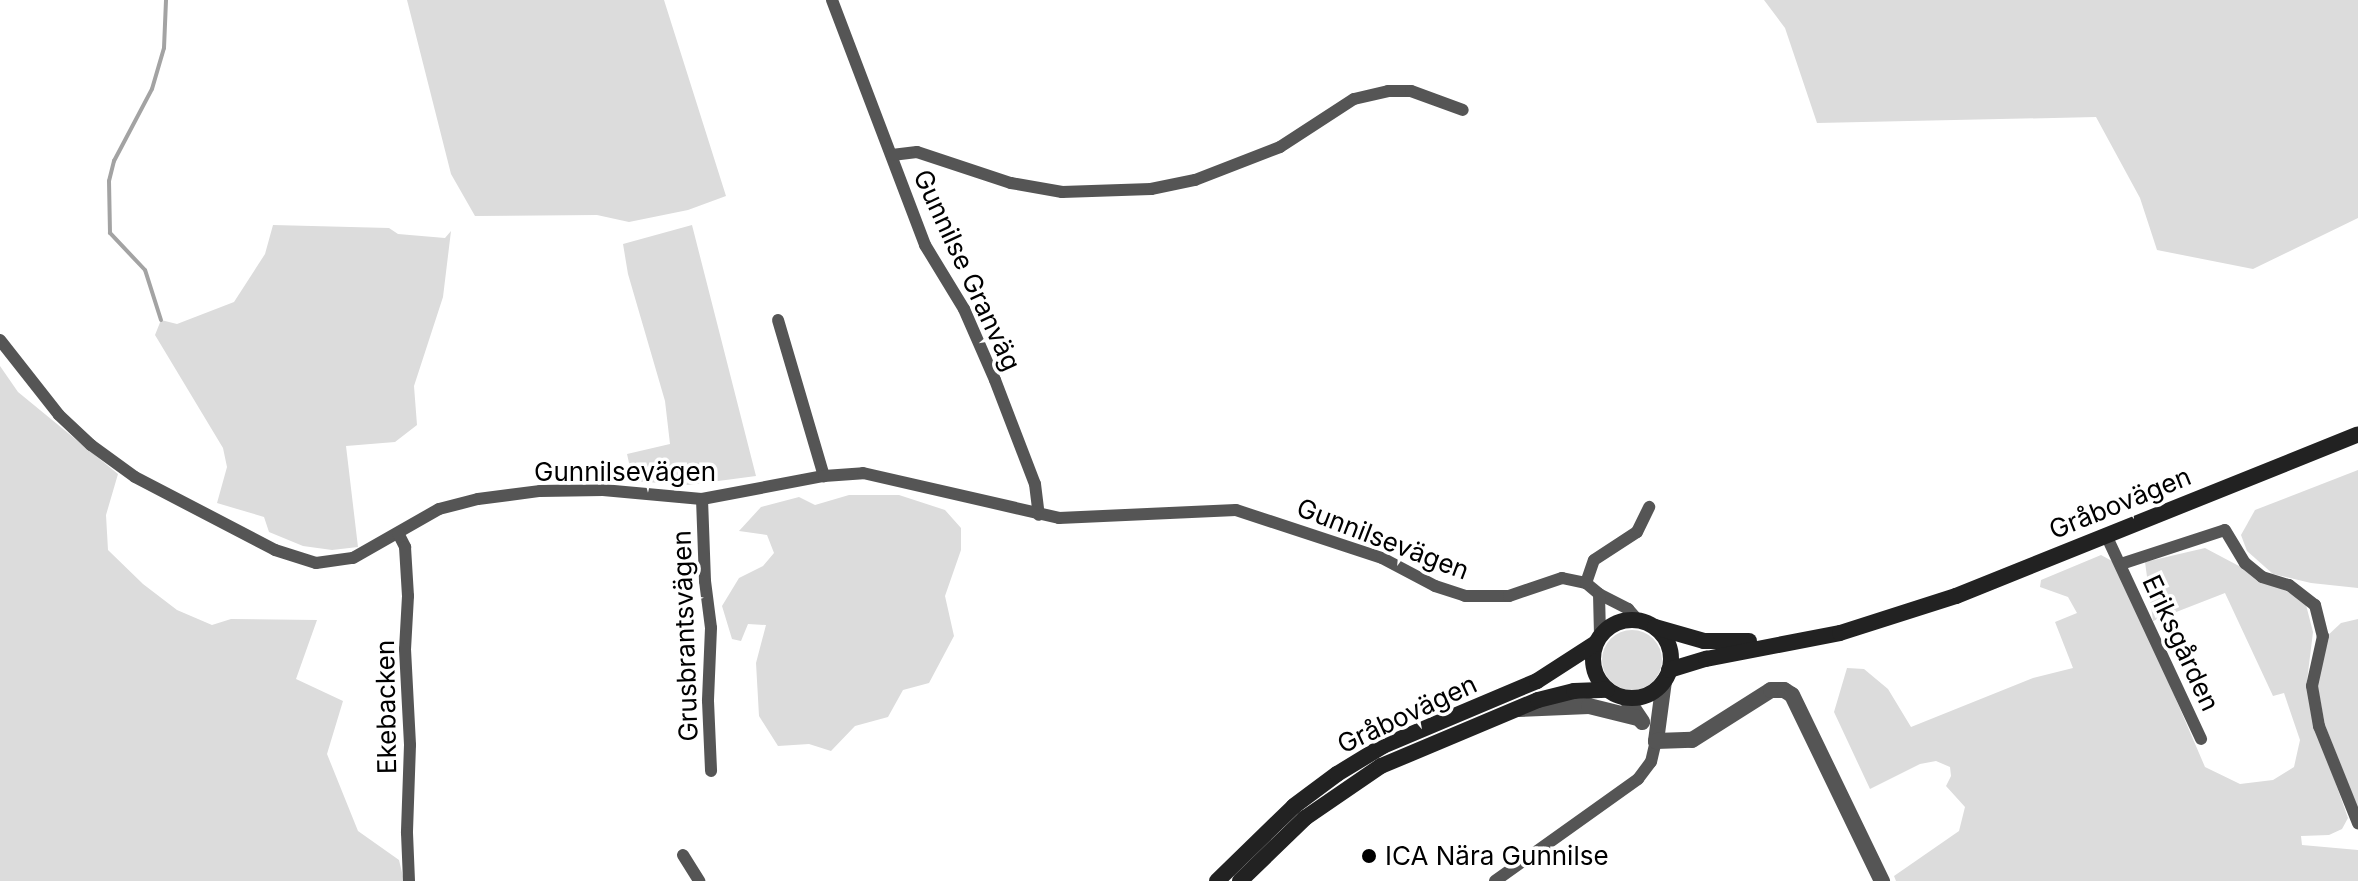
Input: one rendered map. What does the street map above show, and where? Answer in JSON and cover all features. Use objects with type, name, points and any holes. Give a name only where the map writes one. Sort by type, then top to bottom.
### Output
[{"type":"main road","name":"Gråbovägen","points":[[1667,675],[1706,659],[1840,633],[1956,596],[2358,434]]},
{"type":"main road","name":"Gråbovägen","points":[[1655,627],[1722,643],[1766,639],[1900,614]]},
{"type":"main road","points":[[1638,620],[1655,627],[1670,651],[1667,675],[1651,693],[1626,698],[1607,690],[1595,673],[1598,639],[1617,623],[1638,620]]},
{"type":"main road","name":"Gråbovägen","points":[[1217,881],[1294,806],[1337,774],[1383,746],[1537,681],[1598,639]]},
{"type":"main road","name":"Gråbovägen","points":[[1240,881],[1305,818],[1381,766],[1519,709],[1574,691],[1607,690]]},
{"type":"street","name":"Gunnilse Granväg","points":[[832,0],[925,245],[964,309],[995,380],[1035,484],[1039,515]]},
{"type":"street","points":[[892,155],[917,152],[1011,183],[1062,192],[1136,191],[1195,180],[1280,147],[1354,99],[1388,91],[1411,91],[1463,110]]},
{"type":"street","points":[[778,320],[824,476]]},
{"type":"street","name":"Gunnilsevägen","points":[[0,340],[59,415],[91,445],[135,477],[254,540],[300,559],[325,563],[353,558],[439,509],[478,499],[540,491],[603,490],[702,499],[824,476],[863,473],[1039,515],[1123,518],[1236,510],[1382,558],[1435,586],[1465,596],[1509,596],[1562,578],[1586,583]]},
{"type":"street","name":"Grusbrantsvägen","points":[[702,499],[711,628],[708,701],[711,771]]},
{"type":"street","points":[[1638,620],[1628,609],[1599,594],[1586,583],[1594,560],[1637,532],[1649,507]]},
{"type":"street","name":"Eriksgården","points":[[2121,564],[2225,530],[2245,563],[2262,577],[2289,585],[2315,605],[2323,636],[2312,686],[2319,726],[2358,823]]},
{"type":"street","name":"Ekebacken","points":[[398,533],[405,547],[408,596],[405,649],[410,745],[409,881]]},
{"type":"street","name":"Eriksgården","points":[[2106,535],[2201,739]]},
{"type":"street","points":[[1598,639],[1599,594]]},
{"type":"street","points":[[1495,881],[1638,779],[1651,762],[1667,675]]},
{"type":"street","points":[[1626,698],[1638,718],[1656,737],[1692,740],[1765,692],[1778,689],[1787,691],[1798,704],[1882,881]]},
{"type":"street","points":[[1519,709],[1589,706],[1638,718]]},
{"type":"street","points":[[683,855],[699,881]]},
{"type":"shaded area","points":[[407,0],[664,0],[726,196],[688,210],[629,222],[597,215],[475,216],[451,174]]},
{"type":"shaded area","points":[[1764,0],[2358,0],[2358,218],[2253,269],[2157,250],[2140,198],[2096,117],[1817,123],[1785,28]]},
{"type":"shaded area","points":[[273,225],[389,228],[398,234],[445,238],[451,231],[443,297],[414,386],[417,425],[395,442],[346,446],[358,547],[332,550],[303,546],[269,532],[264,517],[217,503],[227,467],[223,448],[155,335],[161,320],[177,324],[234,302],[265,254]]},
{"type":"shaded area","points":[[692,225],[756,476],[688,485],[633,481],[627,454],[670,444],[665,401],[628,274],[623,244]]},
{"type":"shaded area","points":[[0,366],[18,392],[118,474],[106,515],[108,550],[143,584],[177,610],[212,625],[231,619],[317,620],[296,679],[343,701],[327,754],[358,831],[399,860],[404,881],[0,881]]},
{"type":"shaded area","points":[[2358,470],[2358,588],[2311,583],[2273,574],[2247,551],[2241,535],[2255,510]]},
{"type":"shaded area","points":[[849,495],[899,495],[945,510],[961,528],[961,550],[945,596],[954,636],[929,683],[903,690],[888,717],[855,726],[831,751],[809,744],[778,746],[759,716],[756,663],[766,625],[748,624],[741,641],[732,639],[722,606],[739,578],[763,566],[774,553],[767,535],[739,531],[761,507],[799,497],[815,505]]},
{"type":"shaded area","points":[[2205,548],[2305,601],[2313,632],[2307,681],[2311,714],[2348,818],[2342,829],[2329,835],[2301,836],[2302,845],[2358,850],[2358,881],[1896,881],[1894,876],[1959,831],[1965,807],[1946,786],[1951,776],[1950,767],[1936,761],[1920,764],[1870,789],[1834,712],[1847,668],[1864,669],[1888,689],[1911,727],[2033,678],[2073,668],[2055,622],[2077,613],[2068,597],[2040,587],[2041,580],[2101,555],[2112,561],[2129,590],[2205,767],[2240,784],[2273,780],[2294,767],[2300,740],[2284,693],[2273,696],[2225,593],[2153,621],[2145,562]]},
{"type":"shaded area","points":[[2358,619],[2358,809],[2325,725],[2316,678],[2326,637],[2341,623]]},
{"type":"shaded area","points":[[1632,630],[1644,632],[1653,639],[1660,648],[1660,672],[1653,681],[1644,688],[1632,690],[1620,688],[1611,681],[1604,672],[1602,660],[1604,648],[1611,639],[1620,632]]},
{"type":"waterway","points":[[161,320],[145,270],[110,233],[109,181],[114,161],[152,89],[164,48],[166,0]]},
{"type":"place","name":"ICA Nära Gunnilse","points":[[1369,856]]}]
